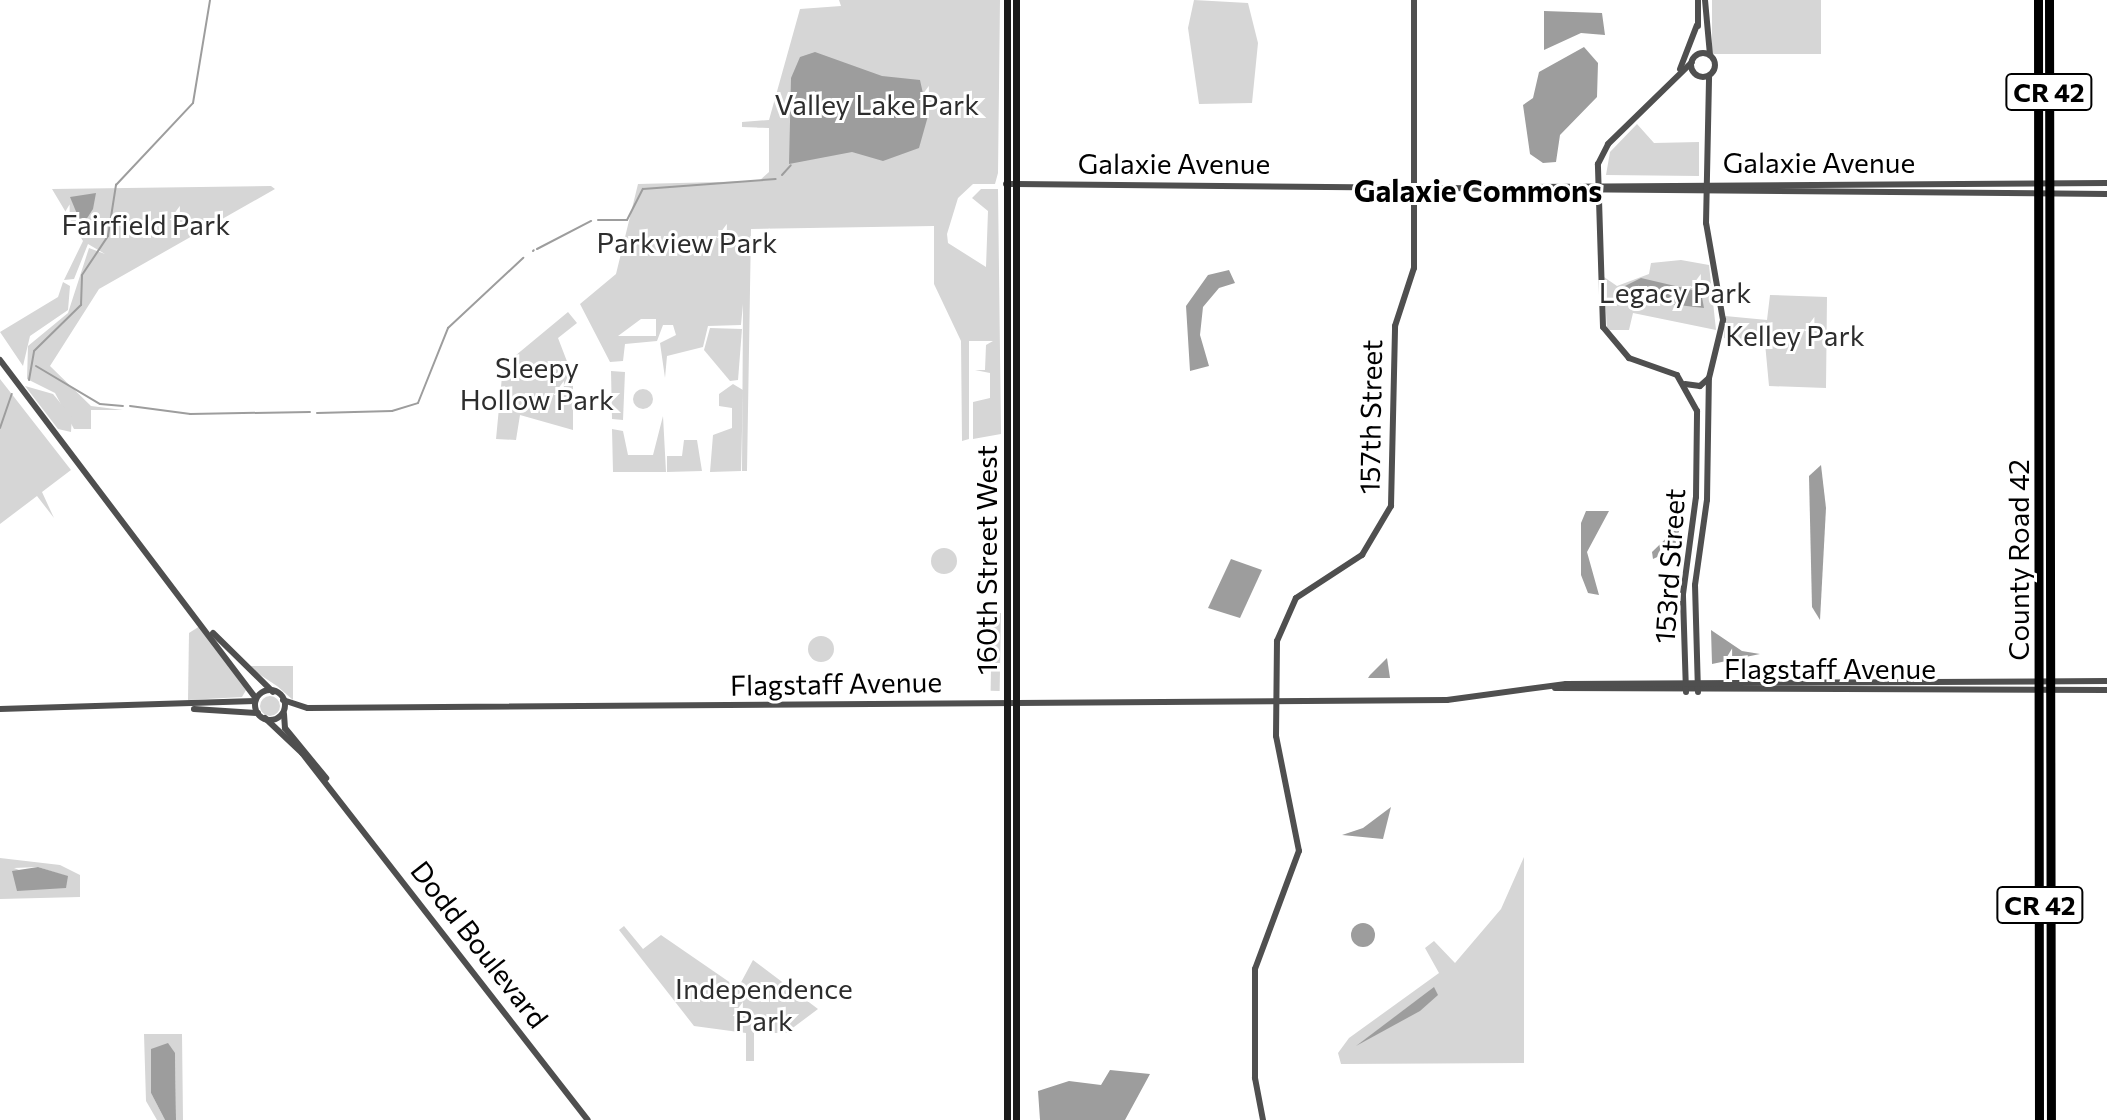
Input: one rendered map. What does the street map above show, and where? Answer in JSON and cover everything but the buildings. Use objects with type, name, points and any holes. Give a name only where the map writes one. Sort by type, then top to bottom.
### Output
[{"type":"highway","name":"County Road 42","points":[[2038,0],[2051,1120]]},
{"type":"highway","name":"County Road 42","points":[[2039,1120],[2049,0]]},
{"type":"main road","name":"160th Street West","points":[[1007,0],[1007,1120]]},
{"type":"main road","name":"160th Street West","points":[[1016,0],[1016,1120]]},
{"type":"street","name":"157th Street","points":[[1263,1120],[1255,1078],[1255,969],[1299,851],[1276,699],[1277,641],[1286,612],[1307,588],[1362,555],[1391,506],[1395,326],[1414,277],[1414,0]]},
{"type":"street","points":[[1698,0],[1693,60],[1698,76],[1709,76]]},
{"type":"street","name":"153rd Street","points":[[1697,688],[1694,595],[1708,444],[1709,378],[1723,300],[1706,238],[1709,76],[1715,66],[1710,55],[1705,0]]},
{"type":"street","points":[[1671,81],[1693,49],[1697,25]]},
{"type":"street","points":[[1709,378],[1700,386],[1685,384],[1667,369],[1629,358],[1606,334],[1599,182],[1602,150],[1693,60],[1710,55]]},
{"type":"street","name":"Galaxie Avenue","points":[[1533,187],[1599,182],[2038,188]]},
{"type":"street","name":"Galaxie Avenue","points":[[1006,184],[1533,187],[1705,192],[2049,188],[2107,183]]},
{"type":"street","name":"Galaxie Avenue","points":[[2049,188],[2107,194]]},
{"type":"street","points":[[0,360],[205,625],[255,699],[262,715],[179,706]]},
{"type":"street","name":"153rd Street","points":[[1685,384],[1697,411],[1697,444],[1684,584],[1686,688]]},
{"type":"street","points":[[205,625],[283,700]]},
{"type":"street","name":"Flagstaff Avenue","points":[[262,715],[285,714],[308,708],[1457,700],[1554,687],[1697,688],[1836,677],[2107,690]]},
{"type":"street","name":"Flagstaff Avenue","points":[[2045,686],[2107,681]]},
{"type":"street","points":[[0,709],[179,706],[255,699],[273,692]]},
{"type":"street","name":"Flagstaff Avenue","points":[[283,700],[308,708]]},
{"type":"street","name":"Dodd Boulevard","points":[[283,700],[285,728],[588,1120]]},
{"type":"street","name":"Dodd Boulevard","points":[[262,715],[336,795]]},
{"type":"green space","name":"Valley Lake Park","points":[[839,0],[1000,0],[998,173],[995,184],[973,184],[958,198],[947,234],[948,243],[986,267],[988,211],[972,198],[981,189],[998,189],[1001,434],[973,439],[973,402],[990,398],[990,373],[975,370],[985,370],[986,345],[993,341],[969,341],[969,439],[962,441],[961,341],[934,284],[934,226],[751,229],[747,471],[742,471],[743,304],[741,325],[708,326],[703,347],[667,356],[665,378],[660,343],[676,335],[673,325],[663,325],[657,341],[625,344],[623,361],[610,362],[580,304],[616,274],[638,184],[759,181],[769,172],[769,128],[742,127],[742,122],[769,120],[800,9],[841,6]],"holes":[[[641,319],[656,319],[656,336],[618,336]]]},
{"type":"green space","points":[[1194,0],[1248,3],[1258,43],[1252,103],[1199,104],[1188,28]]},
{"type":"green space","points":[[1712,0],[1821,0],[1821,54],[1712,54]]},
{"type":"green space","points":[[1637,124],[1654,143],[1699,142],[1699,176],[1606,175],[1610,152]]},
{"type":"green space","name":"Fairfield Park","points":[[271,186],[275,189],[99,289],[50,366],[91,406],[123,410],[91,410],[91,429],[74,429],[55,393],[27,379],[28,346],[68,313],[89,248],[105,254],[88,244],[74,279],[64,280],[83,241],[52,189]]},
{"type":"green space","name":"Legacy Park","points":[[1681,260],[1709,265],[1716,330],[1633,313],[1629,330],[1607,330],[1604,277],[1617,286],[1649,274],[1651,263]]},
{"type":"green space","points":[[63,282],[70,286],[68,310],[30,336],[23,366],[0,332],[58,297]]},
{"type":"green space","name":"Kelley Park","points":[[1770,295],[1827,297],[1826,388],[1769,386],[1765,343],[1724,338],[1725,316],[1767,320]]},
{"type":"green space","name":"Sleepy Hollow Park","points":[[568,312],[577,323],[558,338],[573,377],[573,430],[520,415],[516,440],[496,439],[503,366]]},
{"type":"green space","points":[[710,328],[742,329],[738,380],[730,381],[704,350]]},
{"type":"green space","points":[[611,371],[625,372],[623,420],[612,419]]},
{"type":"green space","points":[[0,379],[71,470],[42,492],[54,518],[37,496],[0,524]]},
{"type":"green space","points":[[733,384],[743,390],[741,471],[710,472],[713,435],[732,428],[732,408],[719,406],[719,394]]},
{"type":"green space","points":[[25,386],[53,394],[72,417],[71,432],[58,429]]},
{"type":"green space","points":[[643,389],[650,392],[653,399],[650,406],[643,409],[636,406],[633,399],[636,392]]},
{"type":"green space","points":[[663,416],[666,472],[613,472],[612,429],[623,431],[628,455],[653,455]]},
{"type":"green space","points":[[684,440],[697,440],[702,471],[667,472],[667,456],[682,456]]},
{"type":"green space","points":[[944,548],[953,552],[957,561],[953,570],[944,574],[935,570],[931,561],[935,552]]},
{"type":"green space","points":[[992,613],[1001,613],[1000,691],[991,691]]},
{"type":"green space","points":[[200,626],[246,690],[242,697],[188,700],[189,633]]},
{"type":"green space","points":[[821,636],[830,640],[834,649],[830,658],[821,662],[812,658],[808,649],[812,640]]},
{"type":"green space","points":[[247,666],[293,666],[293,700],[277,686]]},
{"type":"green space","points":[[270,696],[277,699],[280,706],[277,713],[270,716],[263,713],[260,706],[263,699]]},
{"type":"green space","points":[[1524,857],[1524,1063],[1341,1064],[1338,1053],[1349,1038],[1439,973],[1425,948],[1434,941],[1455,963],[1501,909]]},
{"type":"green space","points":[[0,858],[60,865],[80,875],[80,897],[0,899]],"holes":[[[38,867],[66,876],[66,888],[14,868]]]},
{"type":"green space","name":"Independence Park","points":[[624,926],[643,949],[661,935],[738,988],[753,960],[818,1009],[786,1033],[754,1033],[754,1061],[746,1061],[746,1033],[694,1026],[619,930]]},
{"type":"green space","points":[[144,1034],[182,1034],[183,1120],[176,1120],[175,1053],[151,1093],[165,1120],[157,1120],[146,1101]]},
{"type":"shaded area","points":[[1544,11],[1602,13],[1605,35],[1581,33],[1544,50]]},
{"type":"shaded area","points":[[1584,47],[1598,63],[1597,97],[1560,135],[1556,162],[1543,163],[1530,154],[1523,105],[1533,98],[1539,72]]},
{"type":"shaded area","points":[[815,52],[882,76],[920,80],[928,116],[919,148],[883,161],[852,152],[789,164],[791,78],[800,57]]},
{"type":"shaded area","points":[[96,193],[93,209],[82,226],[70,197]]},
{"type":"shaded area","points":[[1229,270],[1235,283],[1219,288],[1203,307],[1200,335],[1209,366],[1190,371],[1186,306],[1208,275]]},
{"type":"shaded area","points":[[1641,278],[1701,292],[1704,308],[1617,298],[1615,291]]},
{"type":"shaded area","points":[[1821,465],[1826,508],[1820,620],[1812,607],[1809,476]]},
{"type":"shaded area","points":[[1586,511],[1609,511],[1587,552],[1599,595],[1588,593],[1581,575],[1581,523]]},
{"type":"shaded area","points":[[1681,524],[1674,549],[1653,559],[1652,552]]},
{"type":"shaded area","points":[[1231,559],[1262,570],[1240,618],[1208,608]]},
{"type":"shaded area","points":[[1711,630],[1742,651],[1760,654],[1712,664]]},
{"type":"shaded area","points":[[1387,658],[1390,678],[1368,678],[1370,675]]},
{"type":"shaded area","points":[[1391,807],[1383,839],[1342,835],[1363,828]]},
{"type":"shaded area","points":[[38,867],[68,876],[66,888],[17,891],[12,871]]},
{"type":"shaded area","points":[[1363,923],[1372,926],[1375,935],[1372,944],[1363,947],[1354,944],[1351,935],[1354,926]]},
{"type":"shaded area","points":[[1434,987],[1438,995],[1420,1011],[1356,1046]]},
{"type":"shaded area","points":[[168,1043],[175,1053],[176,1120],[165,1120],[151,1093],[151,1049]]},
{"type":"shaded area","points":[[1110,1070],[1150,1074],[1125,1120],[1040,1120],[1038,1091],[1069,1081],[1101,1085]]},
{"type":"waterway","points":[[29,380],[34,351],[81,305],[82,275],[108,236],[116,185],[193,103],[210,0]]},
{"type":"waterway","points":[[782,175],[791,165]]},
{"type":"waterway","points":[[598,220],[627,220],[643,189],[776,179]]},
{"type":"waterway","points":[[537,249],[591,221]]},
{"type":"waterway","points":[[317,413],[392,411],[418,403],[448,328],[523,258]]},
{"type":"waterway","points":[[36,366],[100,404],[123,406]]},
{"type":"waterway","points":[[0,428],[12,394]]},
{"type":"waterway","points":[[130,406],[190,414],[310,412]]},
{"type":"district","name":"Galaxie Commons","points":[[1478,190]]},
{"type":"park label","name":"Parkview Park","points":[[687,242]]}]
